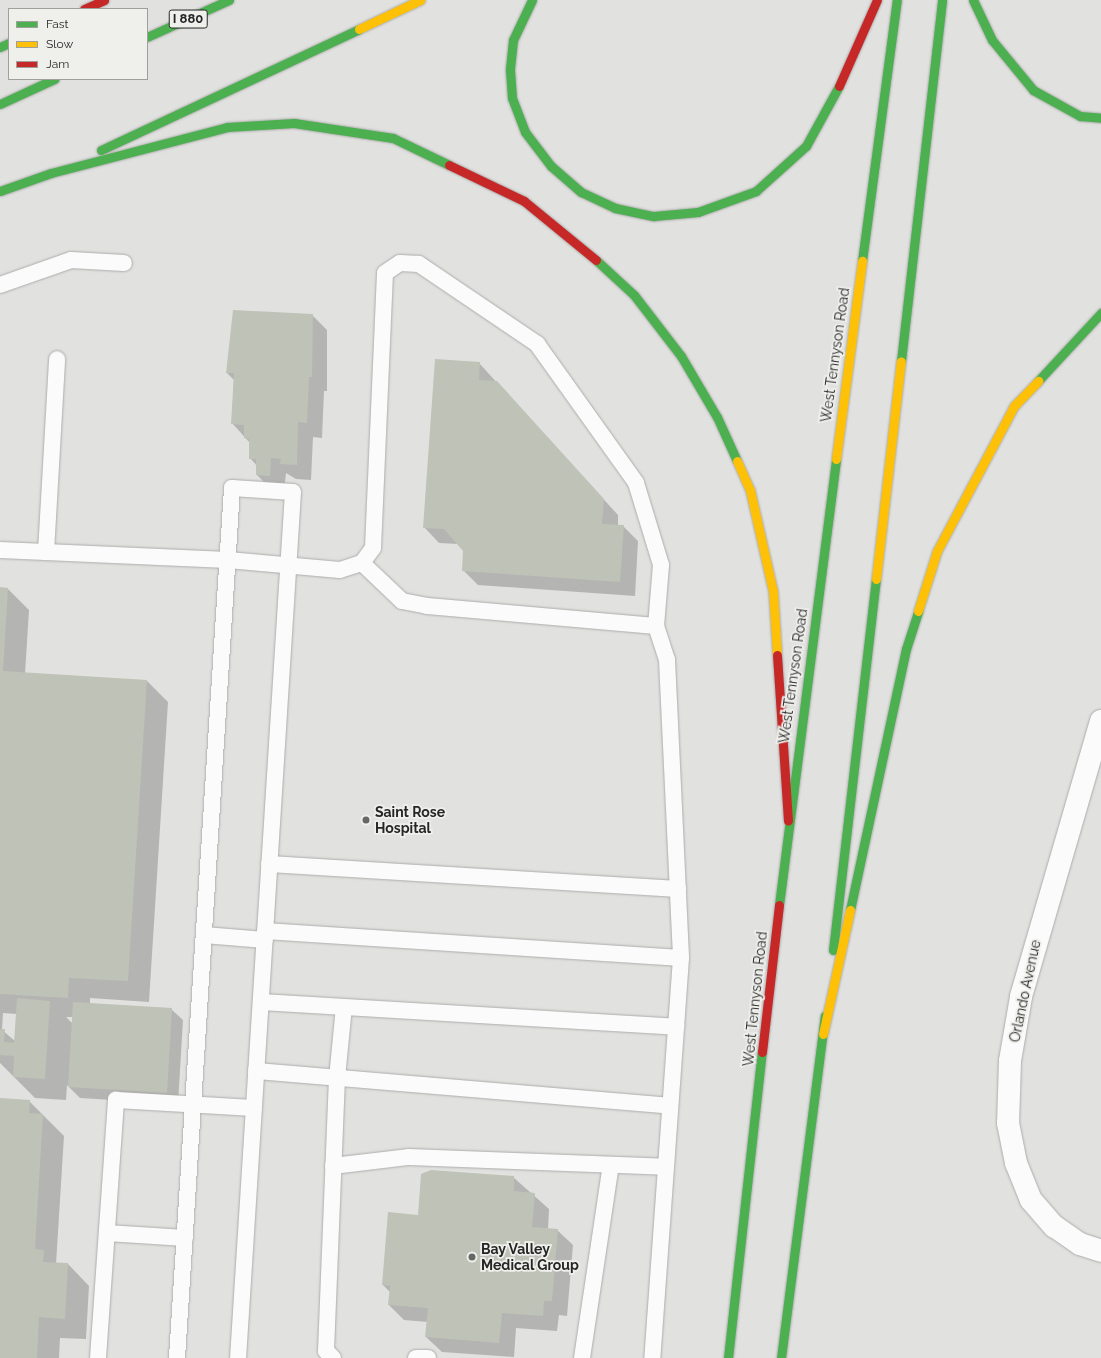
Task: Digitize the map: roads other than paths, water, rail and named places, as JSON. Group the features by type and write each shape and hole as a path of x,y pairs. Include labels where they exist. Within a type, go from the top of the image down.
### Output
{"main road":[{"path":"86,8 104,0"},
{"name":"I 880","path":"148,37 229,0"},
{"path":"51,173 420,0"},
{"path":"532,0 513,40 510,70 512,98 525,132 551,166 581,192 615,208 654,216 698,212 756,191 777,175 806,146 828,112 877,0"},
{"name":"West Tennyson Road","path":"728,1358 788,821 897,0"},
{"path":"781,1358 823,1034 942,0"},
{"path":"974,0 992,40 1033,90 1080,116 1101,118"},
{"path":"0,104 52,80"},
{"path":"0,191 51,173 227,127 294,123 342,128 393,138 451,164 524,201 578,244 634,296 682,356 717,417 750,490 773,591 788,821"},
{"path":"823,1034 906,649 937,551 1014,406 1101,313"}],"street":[{"name":"Orlando Avenue","path":"1101,721 1034,945 1010,1061 1008,1123 1016,1163 1031,1200 1054,1226 1080,1244 1101,1251"}],"lane":[{"path":"0,285 71,260 124,263"},
{"path":"0,550 228,560 340,570 362,563 373,548 385,273 400,263 419,264 537,344 636,483 661,565 656,626 667,660 681,958 652,1358"},
{"path":"46,552 57,359"},
{"path":"177,1358 232,488 293,492 238,1358"},
{"path":"362,563 402,601 427,606 656,626"},
{"path":"269,864 678,889"},
{"path":"204,935 265,935 681,958"},
{"path":"260,1002 676,1027"},
{"path":"333,1358 326,1351 337,1078 344,1007"},
{"path":"256,1071 670,1106"},
{"path":"98,1358 116,1100 254,1108"},
{"path":"333,1166 409,1157 665,1167"},
{"path":"582,1358 611,1165"},
{"path":"107,1233 185,1238"},
{"path":"416,1358 428,1358"}],"place":[{"name":"Saint Rose Hospital","path":"366,820"},
{"name":"Bay Valley Medical Group","path":"472,1257"}]}
